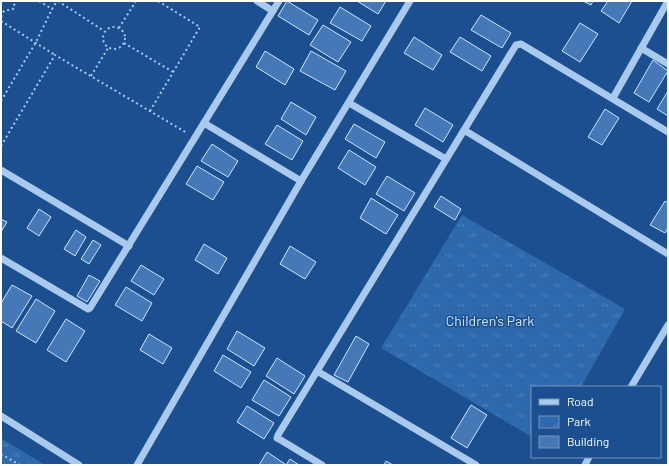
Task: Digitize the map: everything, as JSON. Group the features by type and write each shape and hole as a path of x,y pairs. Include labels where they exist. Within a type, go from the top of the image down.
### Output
{"street":[{"path":"257,1 273,11"},
{"path":"1,258 89,309 279,1"},
{"path":"136,465 302,181 410,1"},
{"path":"613,98 668,1"},
{"path":"322,465 277,438 518,43 668,132"},
{"path":"641,48 668,64"},
{"path":"349,103 446,159"},
{"path":"204,123 302,181"},
{"path":"464,130 668,254"},
{"path":"1,170 129,246"},
{"path":"632,386 668,325"},
{"path":"317,371 476,465"},
{"path":"1,416 79,465"}],"path":[{"path":"1,15 4,11 13,9 15,6 12,1"},
{"path":"39,1 52,9"},
{"path":"1,100 36,42 57,1 104,31"},
{"path":"119,28 136,1"},
{"path":"150,111 200,27 158,1"},
{"path":"1,21 55,55 195,137"},
{"path":"110,27 119,28 125,35 124,43 119,48 108,47 103,42 104,31 110,27"},
{"path":"124,43 173,72"},
{"path":"91,76 108,47"},
{"path":"1,146 55,55"},
{"path":"1,454 20,465"}],"green space":[{"name":"Children's Park","path":"462,215 625,309 582,386 531,386 531,436 381,348"},
{"path":"1,438 45,465 1,465"}],"building":[{"path":"287,1 318,20 309,35 278,16"},
{"path":"357,1 386,1 378,14"},
{"path":"583,1 593,1 591,5"},
{"path":"608,1 632,1 619,23 601,11"},
{"path":"340,7 371,26 362,41 330,23"},
{"path":"481,15 511,33 502,48 471,30"},
{"path":"580,23 598,34 580,62 562,51"},
{"path":"323,25 351,42 338,62 310,45"},
{"path":"414,37 442,55 433,70 404,53"},
{"path":"460,37 491,56 482,71 450,52"},
{"path":"265,51 294,69 285,85 256,67"},
{"path":"311,51 346,71 335,90 300,71"},
{"path":"653,60 668,71 649,102 634,93"},
{"path":"668,91 668,116 657,109"},
{"path":"291,102 316,117 306,135 281,119"},
{"path":"425,108 453,125 443,142 415,125"},
{"path":"605,109 619,118 602,145 588,137"},
{"path":"354,124 385,142 376,158 345,139"},
{"path":"277,125 303,141 292,160 265,144"},
{"path":"212,144 238,161 228,177 201,161"},
{"path":"349,150 376,167 365,185 338,168"},
{"path":"197,166 224,182 213,200 186,184"},
{"path":"387,176 415,193 404,211 376,194"},
{"path":"441,196 461,209 455,220 434,207"},
{"path":"371,198 398,215 386,234 360,218"},
{"path":"665,201 668,203 668,228 665,233 650,225"},
{"path":"39,209 51,217 39,236 27,228"},
{"path":"1,219 7,222 1,232"},
{"path":"76,230 86,237 75,256 64,249"},
{"path":"93,240 101,245 89,264 81,259"},
{"path":"204,244 227,258 218,274 195,260"},
{"path":"290,246 316,262 305,279 280,264"},
{"path":"141,265 164,279 154,295 131,281"},
{"path":"89,275 100,281 87,302 77,296"},
{"path":"12,285 32,296 12,328 1,321 1,303"},
{"path":"126,287 152,303 142,321 115,305"},
{"path":"36,299 55,311 36,343 16,331"},
{"path":"66,319 85,331 66,362 47,350"},
{"path":"237,331 265,348 254,366 227,349"},
{"path":"149,334 172,348 163,364 140,350"},
{"path":"356,336 369,344 348,382 334,375"},
{"path":"223,355 251,372 241,388 214,371"},
{"path":"277,358 305,376 294,394 266,376"},
{"path":"264,380 291,397 279,416 252,400"},
{"path":"471,405 487,415 467,448 451,438"},
{"path":"247,406 274,423 264,439 237,422"},
{"path":"267,452 285,464 285,465 259,465"},
{"path":"290,459 299,465 286,465"},
{"path":"386,461 393,465 384,465"}]}
